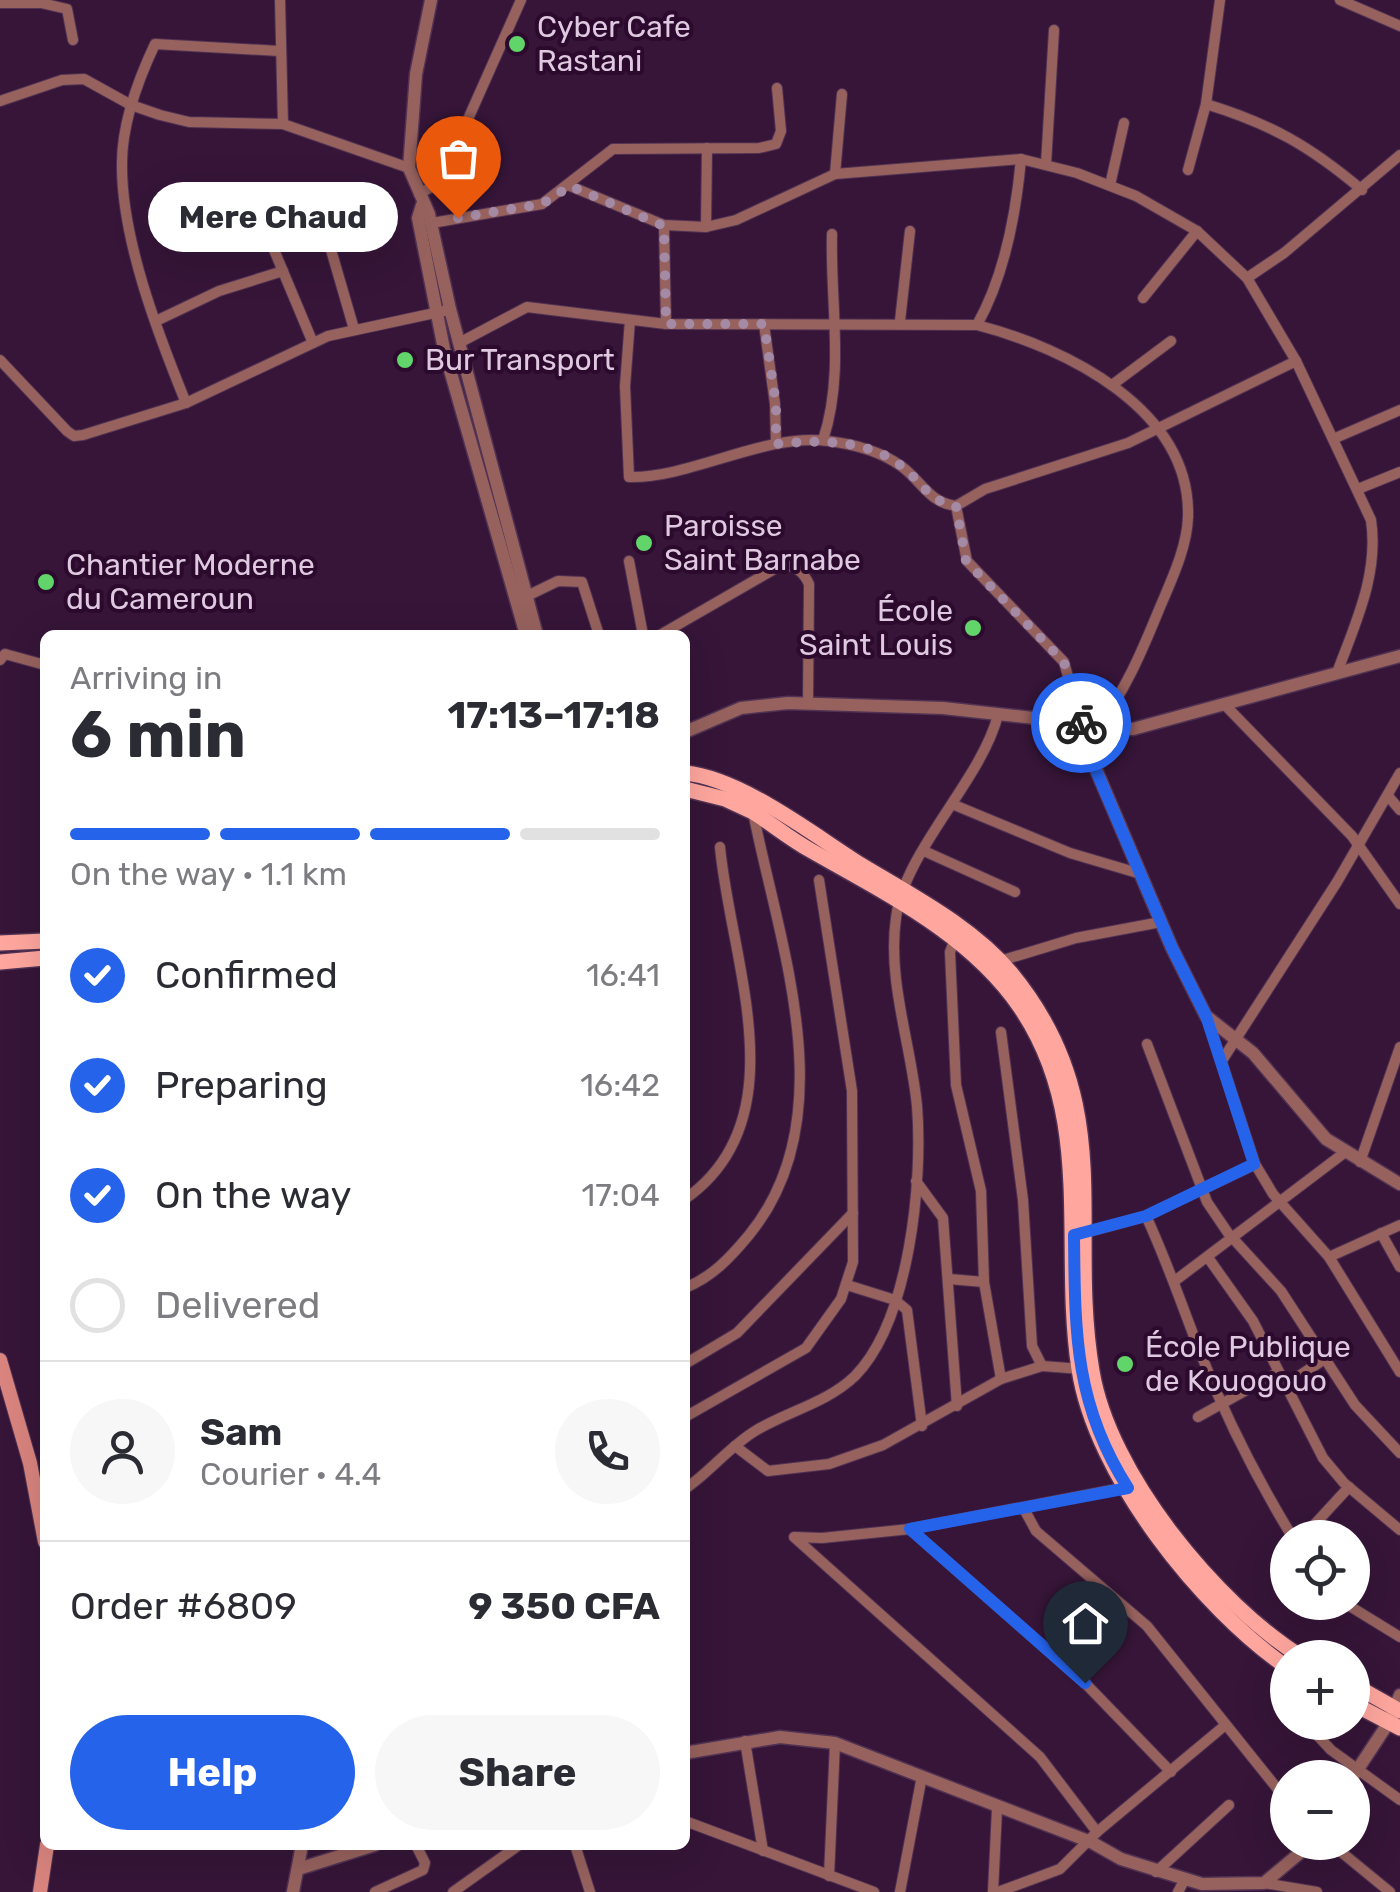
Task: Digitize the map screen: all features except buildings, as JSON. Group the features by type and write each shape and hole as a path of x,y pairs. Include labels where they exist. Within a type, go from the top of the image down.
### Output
{"main road":[{"path":"690,775 746,793 1000,962 1039,1014 1062,1058 1079,1107 1086,1166 1080,1234"},
{"path":"690,790 725,799 753,812 902,897 987,964 1006,987 1036,1033 1051,1066 1067,1122 1080,1234 1088,1410 1211,1600 1270,1652"},
{"path":"0,943 40,941"},
{"path":"0,962 40,958"},
{"path":"0,1360 30,1464 40,1516"},
{"path":"1133,1485 1218,1586 1276,1640"},
{"path":"1370,1696 1397,1713"},
{"path":"1370,1707 1397,1713"},
{"path":"40,1892 46,1850"}],"street":[{"path":"280,0 283,124"},
{"path":"431,0 416,74 408,168 432,223 444,311 458,342 536,630"},
{"path":"521,0 440,182 420,200 418,218 525,630"},
{"path":"1188,170 1206,104 1220,0"},
{"path":"1340,0 1400,26"},
{"path":"0,3 41,2 67,9 73,40"},
{"path":"1046,164 1054,30"},
{"path":"186,403 156,322 122,186 122,160 132,106 155,44 279,51"},
{"path":"0,100 74,77 102,86 132,106 189,122 283,124 408,168"},
{"path":"432,223 542,204 613,149 776,144 781,132 777,88"},
{"path":"835,174 842,94"},
{"path":"1206,104 1260,120 1298,140 1362,190"},
{"path":"1110,185 1124,123"},
{"path":"706,227 707,148"},
{"path":"1248,278 1362,190 1400,155"},
{"path":"977,324 1018,202 1021,159"},
{"path":"570,186 664,226 706,227 736,220 835,174 1021,159 1110,185 1196,231 1248,278 1296,361 1371,520 1372,562 1338,670"},
{"path":"318,205 354,329"},
{"path":"264,226 312,342"},
{"path":"664,226 666,324"},
{"path":"900,321 910,231"},
{"path":"1142,298 1196,231"},
{"path":"823,440 833,394 832,234"},
{"path":"156,322 235,284 283,271"},
{"path":"458,342 527,307 666,324 834,321 977,324 1018,335 1112,385 1159,428 1182,482 1188,513 1186,536 1142,650 1098,727"},
{"path":"0,360 74,436 186,403 312,342 354,329 444,311"},
{"path":"630,320 625,386 626,476 726,459 776,444 823,440 859,447 896,462 932,498 956,506"},
{"path":"764,324 776,404 776,444"},
{"path":"1112,385 1172,342"},
{"path":"956,506 985,488 1117,447 1296,361"},
{"path":"1333,439 1400,410"},
{"path":"1358,489 1400,472"},
{"path":"956,506 966,561 1064,662 1081,724 1140,874 1206,1016 1254,1164 1281,1203 1328,1256 1400,1372"},
{"path":"629,560 642,630"},
{"path":"669,630 783,564 793,566 809,584 808,703"},
{"path":"527,596 558,582 582,582 597,630"},
{"path":"0,660 5,654 40,663"},
{"path":"690,730 742,708 808,703 998,715 1098,727 1146,726 1400,656"},
{"path":"1224,704 1359,845 1400,904"},
{"path":"690,1485 756,1430 832,1394 857,1374 895,1300 914,1211 917,1108 896,973 894,934 902,897 924,851 990,740 998,715"},
{"path":"1222,1059 1400,774"},
{"path":"1388,796 1400,810"},
{"path":"952,804 1070,852 1140,874"},
{"path":"690,1285 721,1267 758,1225 781,1180 797,1122 800,1062 784,959 753,812"},
{"path":"690,1195 706,1183 730,1152 744,1118 752,1068 720,847"},
{"path":"924,851 1015,892"},
{"path":"690,1414 806,1348 829,1321 853,1262 852,1091 819,880"},
{"path":"1000,962 1076,938 1161,922"},
{"path":"955,938 950,952 956,1086 980,1192 984,1282 1001,1379"},
{"path":"1206,1016 1236,1036 1344,1153 1400,1184"},
{"path":"1001,1032 1023,1200 1032,1346 1042,1366"},
{"path":"1148,1044 1200,1188 1233,1239 1281,1291 1355,1406 1400,1453"},
{"path":"1360,1162 1400,1047"},
{"path":"1176,1280 1209,1259 1344,1153"},
{"path":"1080,1234 1146,1216 1254,1164"},
{"path":"916,1181 942,1210 957,1406"},
{"path":"690,1361 736,1332 853,1213"},
{"path":"1146,1216 1176,1280 1200,1354 1258,1478 1282,1520"},
{"path":"1328,1256 1400,1225"},
{"path":"1382,1233 1400,1268"},
{"path":"1209,1259 1253,1322 1323,1458 1349,1487 1400,1530"},
{"path":"949,1279 984,1282"},
{"path":"847,1284 895,1300 906,1310 922,1426"},
{"path":"1284,1386 1323,1360"},
{"path":"735,1446 760,1467 784,1472 846,1460 922,1426 1001,1379 1042,1366 1085,1370"},
{"path":"1198,1417 1277,1373"},
{"path":"1094,1837 1040,1756 794,1537 910,1529 1133,1485"},
{"path":"1319,1520 1349,1487"},
{"path":"1024,1509 1036,1532 1147,1626 1223,1727 1270,1781"},
{"path":"910,1529 1085,1683 1171,1772"},
{"path":"1370,1619 1400,1637"},
{"path":"1363,1760 1397,1713"},
{"path":"997,1809 996,1892 1049,1875 1223,1727"},
{"path":"690,1753 780,1736 835,1744 997,1809 1094,1837 1181,1887 1264,1883 1317,1892"},
{"path":"1322,1740 1342,1760"},
{"path":"746,1741 763,1851"},
{"path":"830,1876 835,1744"},
{"path":"900,1892 922,1776"},
{"path":"1370,1782 1400,1800"},
{"path":"1156,1872 1229,1805"},
{"path":"690,1822 874,1892"},
{"path":"293,1892 301,1850"},
{"path":"298,1869 359,1850"},
{"path":"375,1892 423,1870 425,1863 418,1850"},
{"path":"453,1892 512,1850"},
{"path":"577,1850 590,1892"},
{"path":"1264,1883 1292,1860"},
{"path":"1351,1860 1390,1892"}],"way so far":[{"path":"458,218 542,204 570,186 664,226 666,324 764,324 776,404 776,444 823,440 859,447 896,462 932,498 956,506 966,561 1064,662 1081,723"}],"place":[{"name":"Cyber Cafe Rastani","path":"517,44"},
{"name":"Mere Chaud","path":"458,218"},
{"name":"Bur Transport","path":"405,360"},
{"name":"Paroisse Saint Barnabe","path":"644,543"},
{"name":"Chantier Moderne du Cameroun","path":"46,582"},
{"name":"École Saint Louis","path":"973,628"},
{"name":"École Publique de Kouogouo","path":"1125,1364"}],"route":[{"path":"1081,723 1089,754 1172,948 1206,1016 1254,1164 1146,1216 1074,1235 1079,1369 1088,1410 1128,1488 910,1529 1085,1683"}]}
